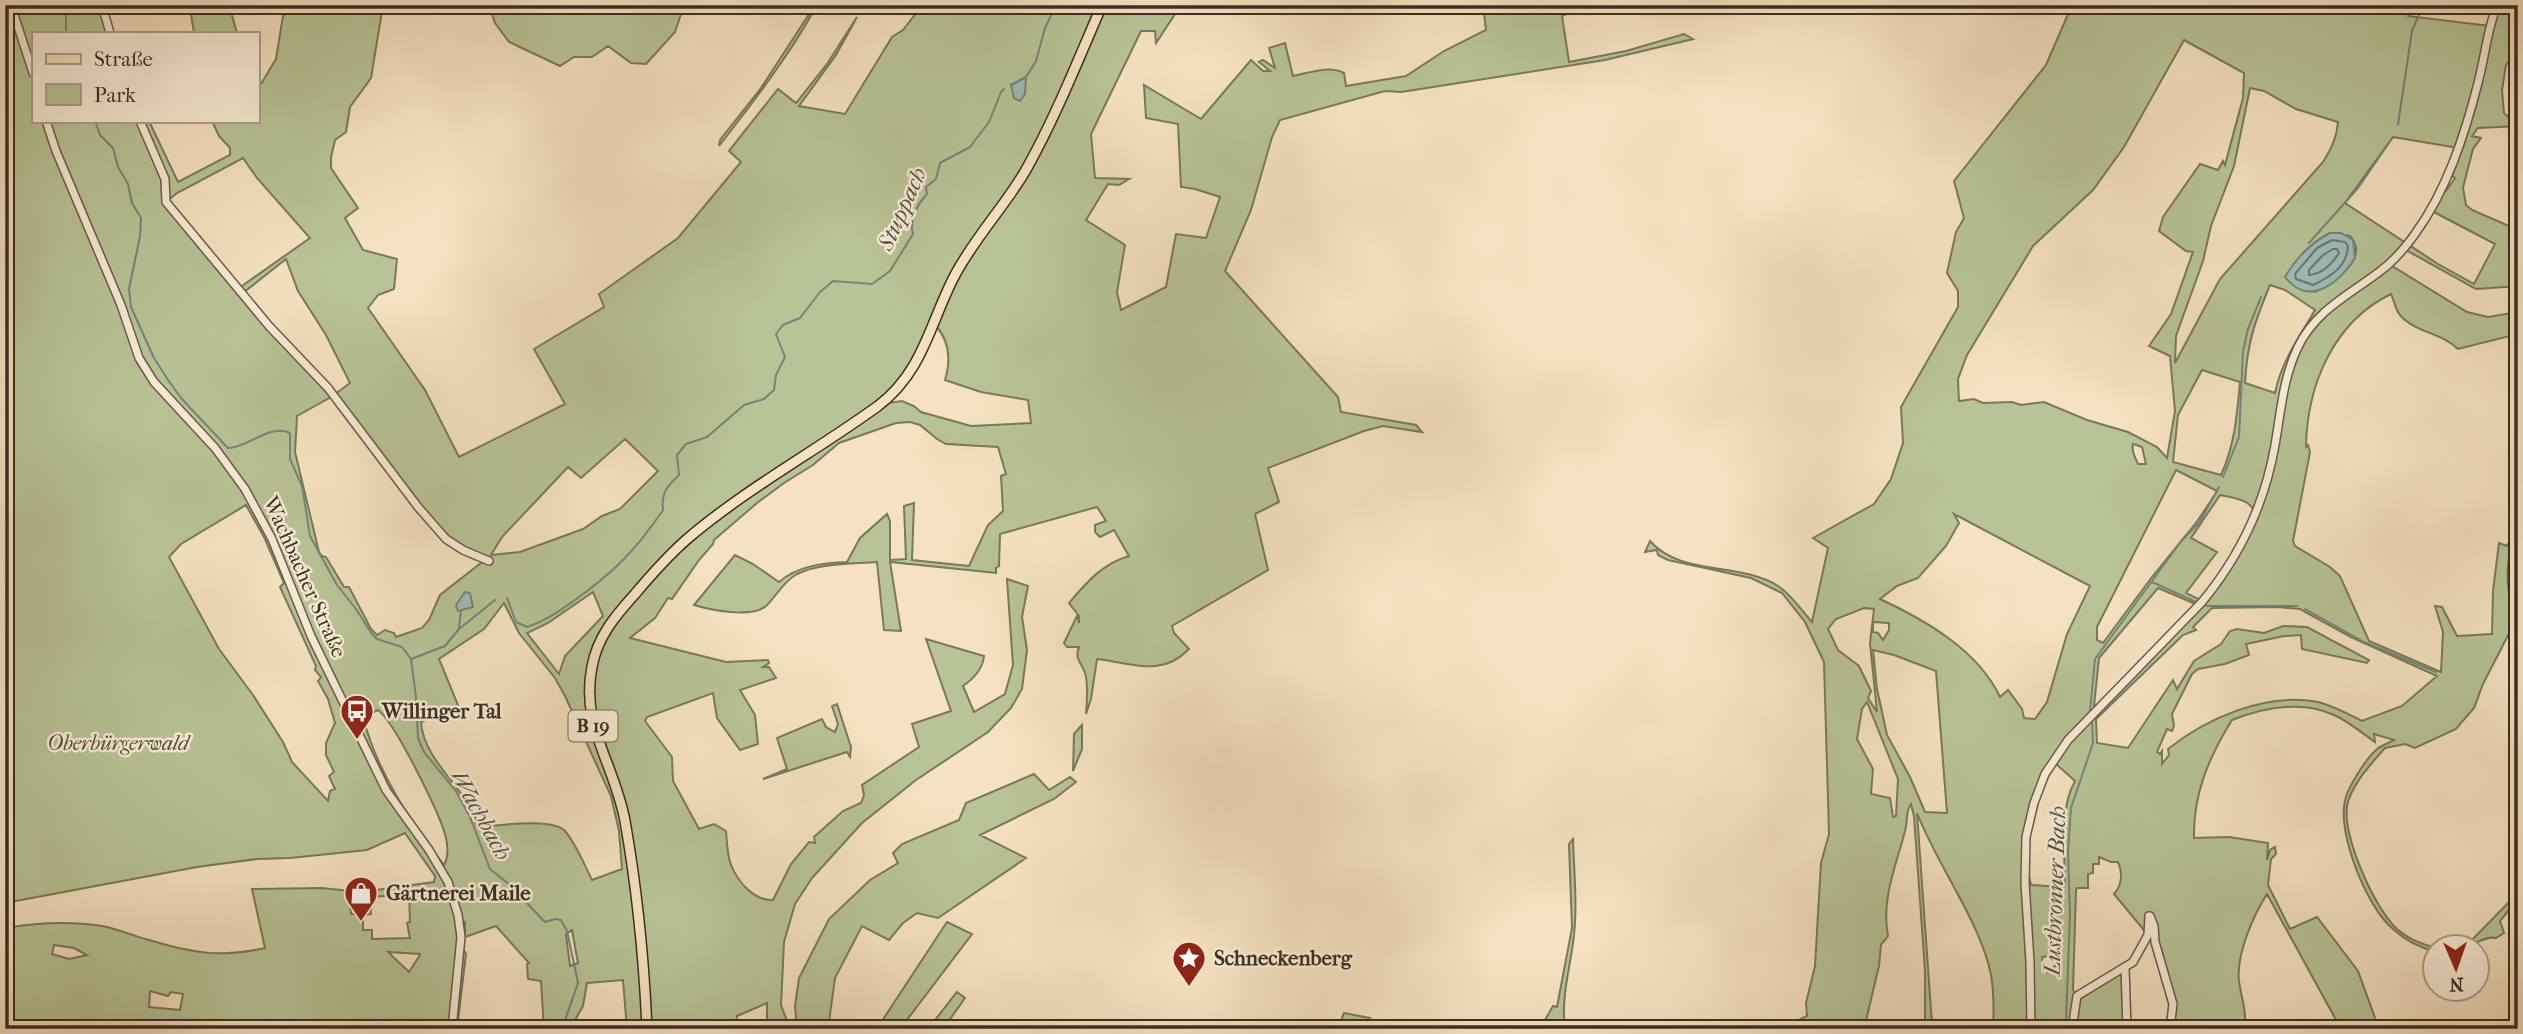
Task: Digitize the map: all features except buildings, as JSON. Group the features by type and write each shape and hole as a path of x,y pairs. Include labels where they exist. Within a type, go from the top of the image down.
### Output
{"main road":[{"name":"B 19","path":"647,1029 646,986 625,822 619,794 593,728 588,702 591,669 598,645 617,614 684,542 880,404 910,373 933,331 955,275 1016,187 1035,153 1102,5"}],"street":[{"path":"11,5 32,70"},
{"path":"102,5 110,32"},
{"path":"2031,1028 2025,883 2026,837 2034,803 2045,774 2068,740 2202,601 2220,580 2236,553 2252,524 2265,487 2275,446 2282,392 2287,372 2300,344 2329,307 2400,254 2434,204 2466,126 2497,5"},
{"name":"Wachbacher Straße","path":"46,122 121,305 139,358 154,382 215,448 245,489 272,539 312,636 386,789 448,882 458,915 461,937 452,1029"},
{"path":"141,122 165,179 166,202 269,326 327,388 418,507 446,539 489,561"},
{"path":"2072,1029 2077,996 2133,962 2148,935 2149,916 2154,926 2155,942 2173,1004 2170,1029"},
{"path":"2125,967 2127,1029"}],"green space":[{"name":"Oberbürgerwald","path":"5,5 102,5 110,32 32,32 32,122 149,122 178,182 230,155 230,148 219,136 212,122 259,122 259,84 276,59 283,16 290,11 307,12 322,5 383,5 371,78 350,107 346,132 335,140 331,168 358,208 345,218 363,250 397,259 394,289 378,295 368,308 425,390 459,457 565,404 534,349 604,307 599,294 678,238 741,162 729,151 778,89 796,103 827,64 857,17 836,55 799,106 845,114 892,37 903,30 920,5 1181,5 1156,43 1155,31 1141,31 1091,134 1095,178 1129,179 1119,185 1108,184 1086,220 1125,245 1117,292 1121,310 1166,287 1176,234 1206,238 1220,197 1181,187 1178,124 1146,118 1144,85 1201,119 1251,60 1263,71 1270,71 1259,62 1263,60 1275,68 1269,48 1285,43 1293,76 1319,70 1338,71 1344,73 1346,86 1406,76 1444,51 1486,30 1483,5 1511,5 1514,14 1549,5 1587,5 1562,16 1569,62 1626,51 1684,34 1693,39 1605,60 1401,92 1385,91 1280,120 1272,137 1251,210 1225,271 1338,397 1341,412 1416,425 1422,432 1383,426 1268,468 1279,502 1255,514 1268,570 1172,626 1174,633 1189,649 1178,658 1157,666 1097,659 1086,714 1087,682 1078,658 1079,647 1067,647 1064,643 1077,616 1079,623 1079,616 1069,603 1103,569 1129,556 1114,530 1100,537 1095,532 1095,525 1106,521 1097,507 1000,534 999,566 996,573 890,562 901,631 884,630 877,562 806,570 788,581 767,605 752,612 732,612 694,605 735,555 779,582 802,569 847,562 860,538 887,514 890,521 890,560 906,559 904,506 914,503 912,560 969,566 988,525 1003,511 1001,476 1006,474 998,447 946,444 920,425 910,422 896,423 839,443 813,465 757,503 714,540 672,599 668,598 655,618 630,638 726,662 768,660 769,663 763,667 769,667 776,678 740,690 755,715 758,744 740,750 717,718 713,693 647,717 645,721 672,757 673,781 699,829 714,824 726,831 729,857 734,871 742,884 753,894 766,899 773,900 791,864 809,842 815,843 814,837 843,811 861,803 864,795 862,785 919,747 912,724 951,711 926,639 984,656 977,673 963,686 974,712 1005,694 1013,665 1007,579 1028,586 1022,617 1027,650 1022,689 1011,708 988,732 916,780 862,823 812,878 795,904 784,942 781,1005 789,1026 797,1027 795,1006 799,978 829,919 870,880 898,863 893,853 902,844 959,820 966,803 1034,774 1049,790 1070,777 1076,782 1054,799 980,835 1026,858 938,918 917,913 903,923 889,940 862,926 835,978 828,1029 767,1029 767,1003 737,1016 736,1029 627,1029 623,980 587,983 583,1006 570,1029 544,1029 541,981 528,979 529,963 496,926 465,937 465,922 460,926 461,955 465,952 466,954 457,1029 5,1029 5,928 41,924 90,924 193,951 234,953 265,948 252,889 321,888 362,892 434,882 435,876 405,833 367,850 197,867 5,903","holes":["243,158 257,178 310,238 239,288 166,202 177,193","286,259 298,291 326,335 350,383 334,395 243,293","935,325 944,338 948,351 945,380 981,392 1028,400 1031,423 971,426 921,412 902,401 882,404 926,344","333,396 446,539 486,559 440,595 429,620 422,628 396,637 394,633 385,630 377,635 371,629 349,587 344,587 326,557 319,552 295,452 297,416","625,439 658,471 620,509 602,516 583,529 520,552 491,555 502,537 568,467 581,478","246,505 265,539 284,583 280,587 316,666 315,670 321,677 318,681 328,699 335,723 326,743 326,755 334,772 329,776 335,789 330,791 328,801 292,762 283,742 253,695 219,649 169,557 181,544","593,592 603,616 565,656 559,674 527,633 548,623","504,603 519,633 555,678 565,696 611,796 619,831 622,869 592,880 565,831 548,824 477,827 467,802 438,764 423,733 421,722 458,705 439,659 484,629","378,710 406,750 436,810 446,838 447,855 444,865 396,795 369,737 363,717","409,893 410,922 407,923 410,938 372,939 372,930 363,930 363,915 371,914 370,897","350,900 367,900 367,913 351,914","572,930 578,963 570,966 566,934","54,945 74,948 87,955 69,959 52,954","388,952 420,954 409,972","150,991 168,996 171,992 183,994 180,1010 149,1007"]},
{"path":"185,5 229,5 237,32 194,32 191,14"},
{"path":"489,5 684,5 675,32 646,64 631,63 608,46 592,57 574,57 560,66 509,42 495,23"},
{"path":"815,5 783,60 719,146 720,140 761,88"},
{"path":"2072,5 2412,5 2408,16 2490,26 2497,5 2518,5 2518,42 2513,57 2506,65 2502,90 2504,113 2518,126 2478,128 2472,136 2481,138 2473,149 2463,188 2466,205 2472,210 2518,230 2518,286 2476,289 2404,249 2389,264 2467,312 2488,317 2518,312 2518,334 2458,349 2444,339 2406,321 2398,313 2391,294 2353,321 2327,358 2312,401 2306,447 2308,445 2310,452 2293,541 2295,546 2340,576 2369,641 2441,672 2443,632 2435,606 2442,607 2457,636 2492,634 2493,591 2499,543 2507,546 2518,525 2510,552 2508,589 2511,602 2518,594 2518,616 2483,684 2474,708 2456,729 2415,748 2405,744 2385,748 2357,783 2347,806 2350,835 2370,889 2388,919 2401,932 2422,944 2422,947 2393,929 2373,905 2356,869 2345,832 2346,795 2367,760 2376,750 2394,740 2374,734 2375,742 2339,718 2322,710 2309,708 2269,709 2232,720 2204,776 2196,806 2194,838 2229,837 2268,843 2267,860 2270,850 2275,847 2276,854 2271,859 2268,885 2290,929 2317,917 2358,971 2379,1029 2341,1029 2267,894 2251,924 2240,960 2239,981 2245,1010 2245,1029 2170,1029 2173,1004 2154,926 2148,935 2114,894 2121,879 2118,862 2099,857 2099,864 2093,864 2093,873 2088,874 2088,888 2076,890 2073,989 2076,997 2125,967 2127,1029 1993,1029 1993,988 1986,955 1917,813 1932,1024 1932,1029 1925,1029 1925,971 1911,804 1888,896 1888,936 1881,945 1879,966 1864,1029 1780,1029 1807,1016 1806,1003 1815,966 1821,863 1829,834 1824,662 1805,622 1782,593 1751,578 1668,560 1658,555 1657,550 1645,552 1650,541 1677,559 1763,579 1787,593 1812,622 1828,548 1813,538 1874,504 1891,479 1903,443 1901,407 1958,307 1958,291 1947,273 1956,232 1964,218 1954,181 2046,65","holes":["2184,40 2244,73 2243,98 2225,165 2223,161 2218,170 2200,164 2163,217 2159,231 2186,251 2193,252 2171,314 2149,346 2170,356 2175,411 2167,458 2157,447 2128,432 2087,420 2044,402 2021,405 2012,402 1983,403 1974,399 1959,401 1958,379 1967,355 2033,246 2093,190 2124,147","2250,88 2264,91 2296,109 2338,122 2333,143 2323,162 2220,279 2175,363 2176,336 2203,261 2211,226 2234,166","2393,137 2458,148 2460,143 2465,141 2452,176 2455,178 2446,191 2441,188 2430,210 2495,244 2474,284 2438,264 2345,203","2330,233 2350,236 2356,253 2347,269 2315,292 2286,277 2299,257","2270,285 2285,290 2315,310 2286,360 2275,393 2245,383 2250,344","2202,370 2240,382 2232,441 2221,475 2173,462 2178,415","2133,444 2142,447 2146,464 2138,464 2133,453","2176,470 2217,491 2196,523 2103,643 2097,640 2097,627","2220,495 2246,502 2256,514 2220,580 2202,601 2186,593 2217,552 2191,538","1954,514 2090,586 2067,634 2047,702 2035,719 2024,718 2022,709 2008,690 2000,697 1978,665 1949,638 1880,599 1897,586 1918,578 1946,546 1959,523","2158,588 2198,605 2103,704 2094,706 2099,658","1864,608 1874,609 1870,643 1877,712 1868,698 1871,691 1859,666 1838,650 1828,629 1836,619","2212,608 2300,609 2351,637 2437,676 2402,706 2362,721 2318,702 2298,700 2258,704 2238,710 2201,727 2168,749 2169,755 2162,764 2162,751 2160,754 2157,752 2167,729 2172,731 2172,714 2192,674 2198,669 2225,664 2249,655 2246,644 2301,635 2302,649 2367,663 2369,660 2307,627 2283,626 2264,633 2237,629 2230,631 2221,644 2194,661 2177,689 2173,680 2128,748 2097,743 2096,719 2183,635 2196,630 2193,627","1873,622 1889,623 1889,630 1883,640 1878,633 1873,632","1873,650 1936,671 1947,813 1925,812 1887,735 1877,689","1867,702 1898,779 1896,816 1893,817 1890,798 1871,794 1873,769 1857,739 1862,709","2056,764 2075,781 2065,818 2065,885 2062,887 2031,885 2028,870 2029,838 2036,806","2060,954 2061,964 2054,966 2054,971 2047,972 2047,966 2043,966 2042,957"]},
{"path":"837,704 851,747 850,757 847,752 763,779 787,769 777,738 822,719 826,727 835,732 838,724 832,706"},
{"path":"1082,725 1082,749 1073,771 1074,734"},
{"path":"1573,839 1575,917 1565,996 1565,1029 1562,1029 1560,1022 1556,1029 1540,1029 1553,1006 1557,1007 1572,928 1569,844"},
{"path":"2518,893 2518,899 2500,921 2504,933 2492,938 2492,932 2480,932"},
{"path":"947,922 972,934 900,1029 849,1029 853,1024 878,1027"},
{"path":"957,992 965,998 948,1022 954,1029 928,1029"},
{"path":"1344,1013 1370,1018 1364,1029 1338,1029"}],"water":[{"path":"1026,77 1025,94 1020,101 1014,98 1011,85"},
{"path":"2330,233 2341,233 2353,240 2355,258 2341,276 2323,288 2304,291 2294,286 2285,277 2289,270 2310,246"},
{"path":"465,592 470,593 473,607 458,611 456,605"}],"waterway":[{"name":"Wachbach","path":"66,5 66,32"},
{"path":"1011,85 1026,77 1036,61 1045,28 1056,5"},
{"name":"Lustbronner Bach","path":"2398,124 2412,31 2423,5"},
{"name":"Stuppach","path":"507,598 516,622 527,627 546,619 575,600 623,560 663,510 666,490 679,475 677,455 686,444 707,437 744,405 764,399 774,390 776,375 785,357 776,334 783,325 800,318 820,292 833,281 872,284 890,271 913,234 915,213 927,194 926,187 936,179 940,163 970,147 989,122 1004,89"},
{"name":"Wachbach","path":"95,122 100,135 113,148 118,167 128,184 132,203 141,218 129,289 131,307 154,358 181,398 228,448 275,431 290,433 290,459 302,486 310,536 337,585 372,634 377,639 402,647 411,659 418,738 424,752 456,791 470,817 490,869 510,885 545,922 561,920 567,931 578,983 562,1029"},
{"name":"Lustbronner Bach","path":"2309,243 2358,188 2393,137"},
{"name":"Lustbronner Bach","path":"2223,477 2239,437 2243,351 2248,329 2261,297"},
{"name":"Lustbronner Bach","path":"2090,711 2095,659 2182,540 2199,523 2219,487"},
{"path":"2152,582 2196,602"},
{"name":"Stuppach","path":"411,659 445,646 459,629 495,600"},
{"path":"2206,606 2297,606"},
{"path":"2305,609 2364,642 2436,672"},
{"path":"459,627 461,611"},
{"name":"Lustbronner Bach","path":"2066,1022 2071,808 2093,743 2092,723"}],"place":[{"name":"Willinger Tal","path":"357,741"},
{"name":"Gärtnerei Maile","path":"361,923"},
{"name":"Schneckenberg","path":"1189,988"}]}
